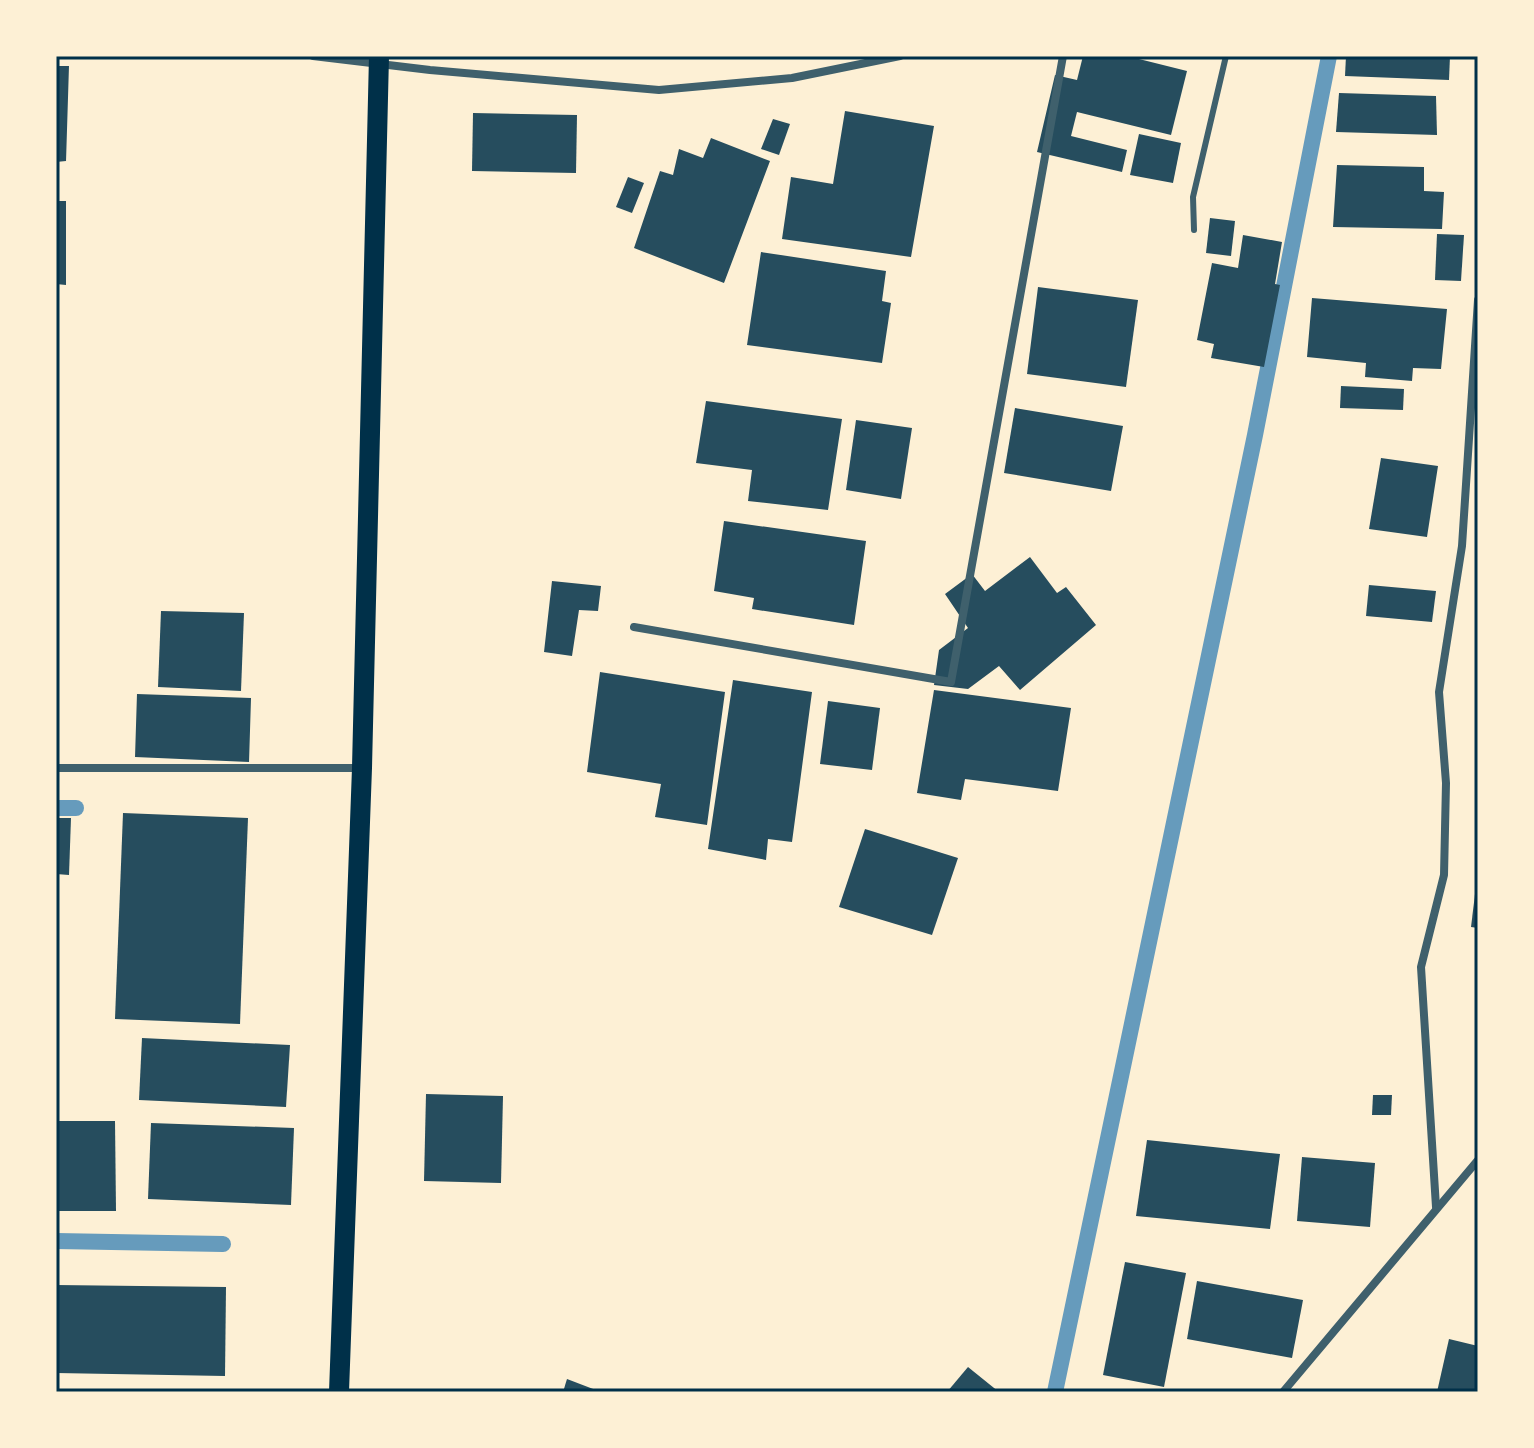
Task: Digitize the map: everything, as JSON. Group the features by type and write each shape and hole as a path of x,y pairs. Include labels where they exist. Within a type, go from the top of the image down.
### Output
{"main road":[{"path":"339,1392 362,768 379,60"}],"street":[{"path":"313,56 379,60 659,90 792,78 900,56"},
{"path":"634,627 951,682 1063,56"},
{"path":"1436,1207 1421,967 1444,875 1446,783 1439,692 1462,546 1478,300"},
{"path":"56,768 362,768"},
{"path":"1283,1392 1478,1160"}],"lane":[{"path":"1194,230 1193,197 1226,56"}],"building":[{"path":"1083,56 1127,56 1187,71 1171,135 1077,112 1071,136 1127,150 1122,172 1037,152 1055,75 1077,80"},
{"path":"1346,56 1450,56 1449,80 1345,76"},
{"path":"56,66 69,66 66,161 56,162"},
{"path":"1339,93 1436,96 1437,135 1336,132"},
{"path":"845,111 934,126 911,257 782,239 791,177 833,184"},
{"path":"473,113 577,115 576,173 472,171"},
{"path":"773,119 790,124 779,155 761,149"},
{"path":"1139,134 1181,143 1173,183 1130,175"},
{"path":"711,138 770,161 724,283 634,248 660,171 673,175 679,149 703,158"},
{"path":"1337,165 1424,167 1424,191 1444,192 1442,229 1333,227"},
{"path":"628,177 644,183 632,213 616,207"},
{"path":"56,201 66,201 66,285 56,284"},
{"path":"1210,218 1235,221 1231,256 1206,253"},
{"path":"1437,234 1464,235 1461,281 1435,280"},
{"path":"1243,235 1282,242 1275,284 1280,285 1264,367 1211,358 1214,344 1197,340 1212,263 1238,268"},
{"path":"761,252 886,271 882,301 891,303 882,363 747,345"},
{"path":"1038,287 1138,300 1126,387 1027,374"},
{"path":"1312,298 1447,309 1441,369 1413,368 1412,381 1365,377 1366,363 1307,357"},
{"path":"1341,386 1404,389 1403,410 1340,408"},
{"path":"706,401 842,419 828,510 748,501 752,470 696,463"},
{"path":"1015,408 1123,426 1111,491 1004,473"},
{"path":"856,420 912,428 901,499 846,490"},
{"path":"1381,458 1438,466 1427,537 1369,529"},
{"path":"724,521 866,541 854,625 752,609 754,598 714,591"},
{"path":"1030,557 1057,593 1066,587 1096,625 1020,690 999,666 968,689 934,685 939,650 968,628 945,594 972,574 985,591"},
{"path":"552,581 601,586 598,611 579,610 572,656 544,652"},
{"path":"1369,585 1436,591 1432,622 1366,616"},
{"path":"161,611 244,613 241,691 158,687"},
{"path":"600,672 725,692 707,825 655,817 661,784 587,772"},
{"path":"733,680 812,692 792,842 768,839 766,860 708,849"},
{"path":"934,690 1071,708 1058,791 965,779 961,800 917,793"},
{"path":"137,694 251,698 249,762 135,757"},
{"path":"828,701 880,708 872,770 820,764"},
{"path":"123,813 248,818 240,1024 115,1019"},
{"path":"56,818 71,818 69,875 56,874"},
{"path":"865,829 958,858 932,935 839,907"},
{"path":"1478,887 1478,928 1471,927"},
{"path":"142,1038 290,1045 286,1107 139,1100"},
{"path":"426,1094 503,1096 501,1183 424,1181"},
{"path":"1373,1095 1392,1095 1391,1115 1372,1115"},
{"path":"56,1121 115,1121 116,1211 56,1211"},
{"path":"151,1123 294,1128 291,1205 148,1199"},
{"path":"1147,1140 1280,1154 1270,1229 1136,1216"},
{"path":"1302,1157 1375,1163 1370,1227 1297,1221"},
{"path":"1125,1262 1186,1273 1164,1387 1103,1375"},
{"path":"1197,1281 1303,1300 1292,1358 1187,1339"},
{"path":"56,1285 226,1287 225,1376 56,1373"},
{"path":"1449,1339 1478,1346 1478,1392 1437,1392"},
{"path":"968,1367 999,1392 947,1392"},
{"path":"567,1379 601,1392 563,1392"}],"waterway":[{"path":"1055,1392 1255,435 1329,56"},
{"path":"56,808 76,808"},
{"path":"56,1241 223,1244"}]}
